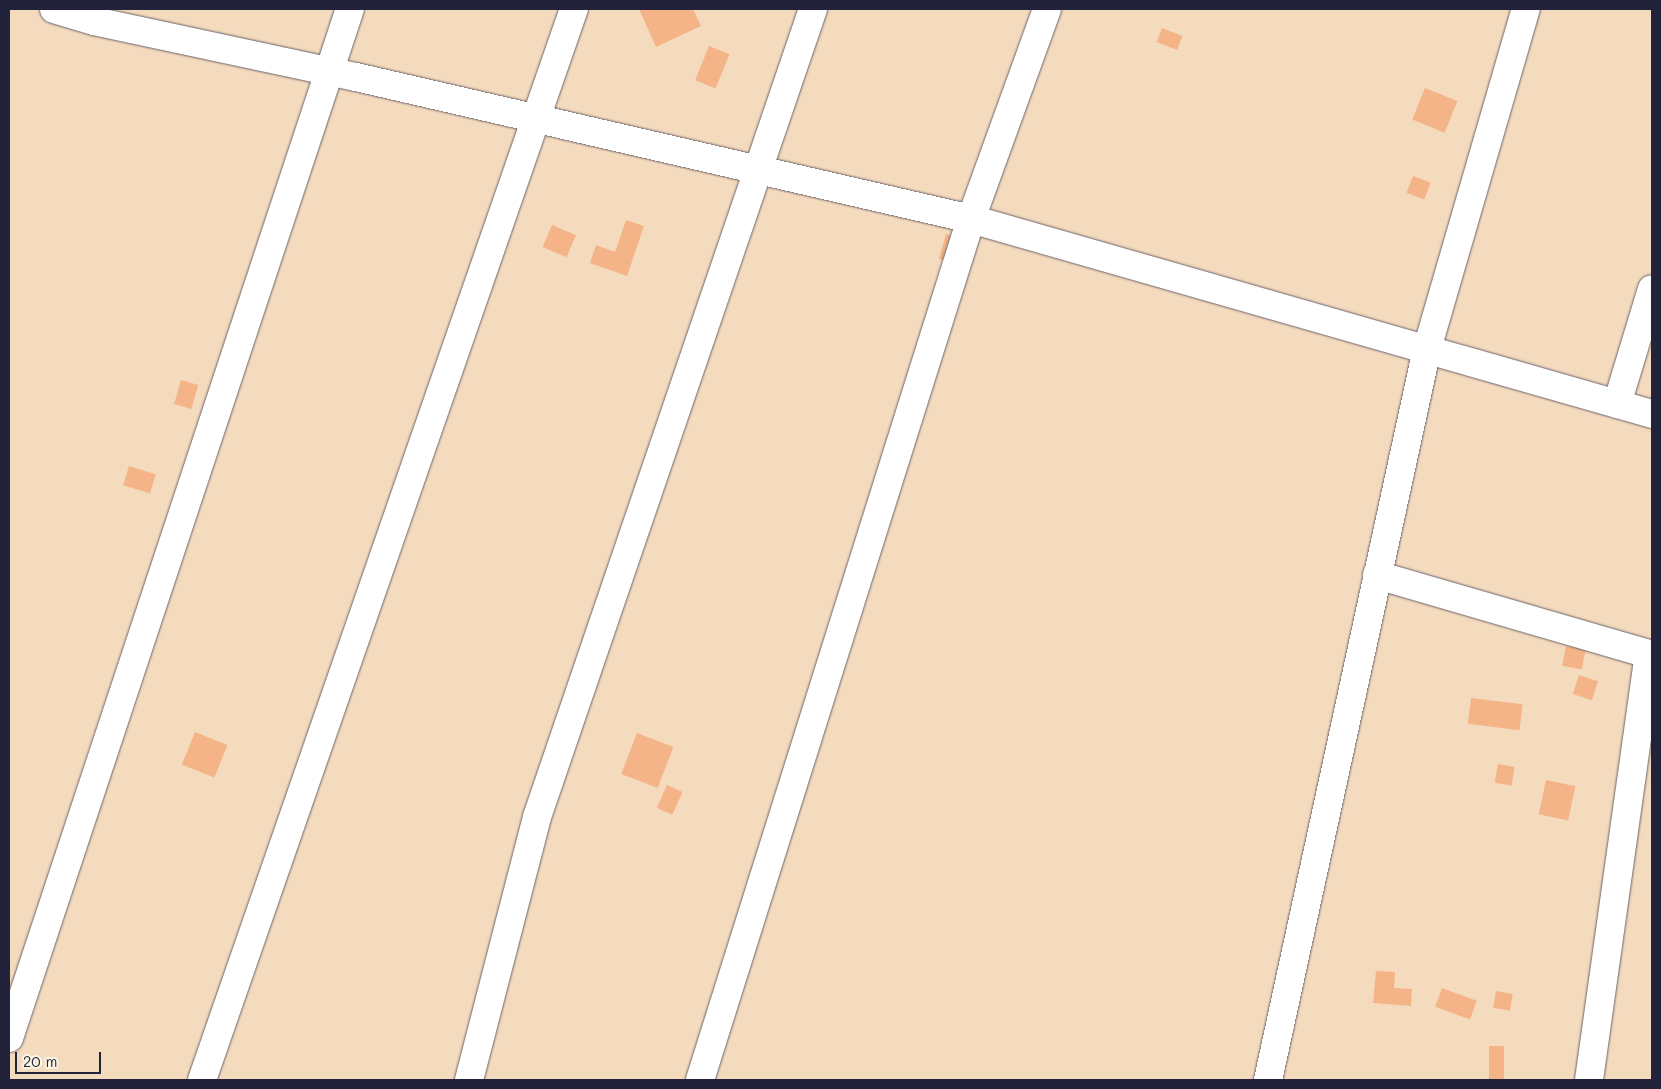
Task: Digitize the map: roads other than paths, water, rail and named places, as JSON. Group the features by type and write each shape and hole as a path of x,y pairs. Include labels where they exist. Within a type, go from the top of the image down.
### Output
{"street":[{"path":"54,9 95,15 328,71 971,219 1652,414"},
{"path":"9,1038 350,9"},
{"path":"202,1080 574,9"},
{"path":"469,1080 537,817 813,9"},
{"path":"700,1080 971,219 1047,9"},
{"path":"1268,1080 1427,349 1526,9"},
{"path":"1617,404 1652,289"},
{"path":"1377,575 1651,654 1589,1080"}]}
